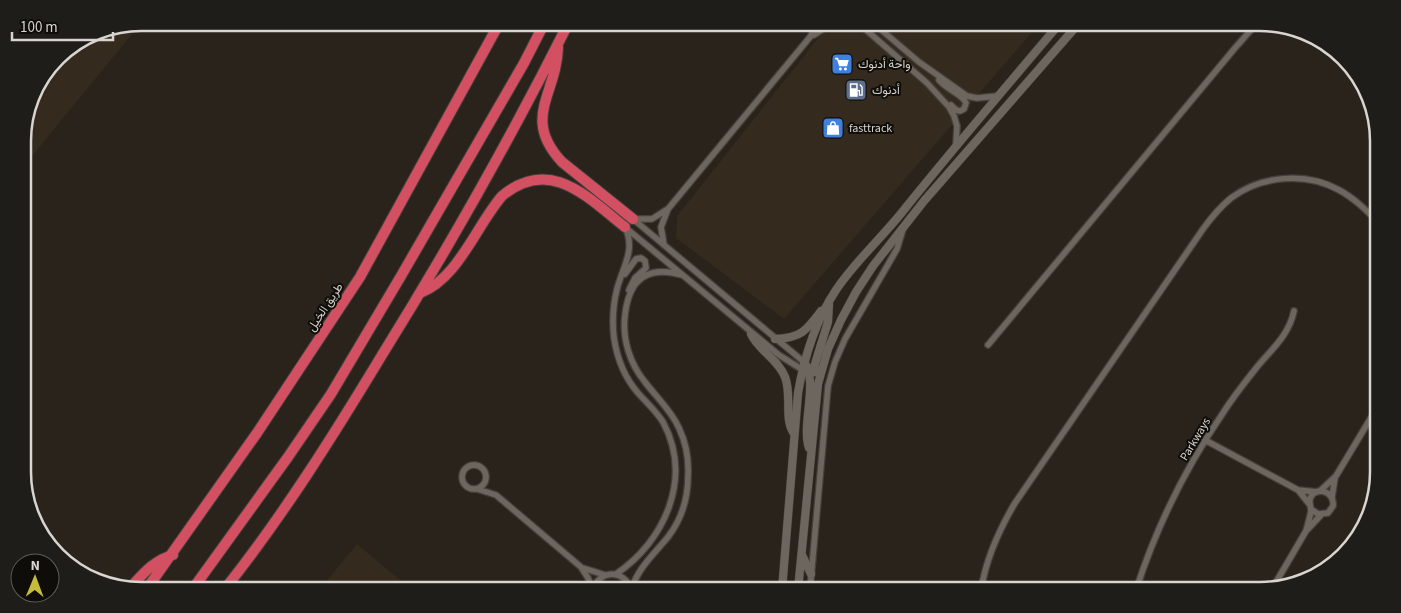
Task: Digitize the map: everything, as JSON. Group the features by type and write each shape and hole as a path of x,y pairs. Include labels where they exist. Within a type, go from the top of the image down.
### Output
{"highway":[{"name":"طريق الخيل","path":"152,582 262,425 360,277 495,31"},
{"path":"198,582 331,394 421,242 540,31"},
{"path":"230,582 307,476 420,293 565,31"},
{"path":"558,45 555,70 542,110 542,124 546,139 562,162 633,219"},
{"path":"420,293 436,286 449,274 502,196 526,182 549,180 571,186 625,227"},
{"path":"136,582 152,565 162,558 173,554"}],"street":[{"path":"633,219 652,219 668,209 814,31"},
{"path":"810,37 820,31"},
{"path":"867,31 927,83 944,95 956,110 964,109 966,105 964,99 944,86 935,75"},
{"path":"882,31 935,75 972,98 998,96"},
{"path":"775,339 790,338 804,332 829,302 843,280 905,209 1053,31"},
{"path":"799,582 821,371 834,334 856,292 873,266 931,194 1072,31"},
{"path":"988,345 1250,31"},
{"path":"927,83 949,107 954,116 958,131 956,146"},
{"path":"983,582 997,538 1015,503 1203,229 1221,207 1244,190 1258,184 1279,179 1300,179 1328,185 1341,191 1370,214"},
{"path":"664,245 662,227 668,209"},
{"path":"633,219 775,339 810,374 806,434 811,453"},
{"path":"625,227 752,334 803,366"},
{"path":"616,574 645,549 657,532 670,506 676,478 675,458 667,430 657,413 634,387 618,357 614,338 614,300 628,260 630,248 629,237 625,227"},
{"path":"810,582 830,380 845,339 897,249 903,229"},
{"path":"619,282 636,259 641,258 645,261 647,265 645,270 635,278 630,287 624,331 630,356 644,382 664,403 675,420 683,439 688,467 686,493 679,518 669,535 641,569 635,582"},
{"path":"628,302 634,286 647,275 664,271 682,275"},
{"path":"821,371 814,367 828,322 829,302"},
{"path":"783,582 796,406 803,366 829,302"},
{"name":"Parkways","path":"1139,582 1171,503 1206,440 1239,389 1284,336 1291,324 1294,311"},
{"path":"752,334 757,344 778,365 786,378 789,396 789,424 794,434"},
{"path":"810,374 821,371"},
{"path":"1306,531 1311,507 1310,499 1336,476 1370,419"},
{"path":"1206,440 1298,490 1316,513 1328,514 1332,509 1334,503 1328,493 1298,490"},
{"path":"496,495 466,485 462,477 464,471 471,466 483,468 496,495 581,567 606,575 616,574 624,578 626,582"},
{"path":"477,489 484,484 486,476"},
{"path":"1332,497 1336,476"},
{"path":"1277,581 1306,531 1322,515"},
{"path":"802,555 811,574"},
{"path":"581,567 589,582"},
{"path":"597,582 606,575"}],"shaded area":[{"path":"134,31 31,157 31,134 35,113 43,93 54,74 86,46 106,37"},
{"path":"824,31 1033,31 784,319 676,238 677,216"},
{"path":"357,544 402,582 326,582"}],"place":[{"name":"واحة أدنوك","path":"842,64"},
{"name":"أدنوك","path":"856,90"},
{"name":"fasttrack","path":"833,128"}]}
